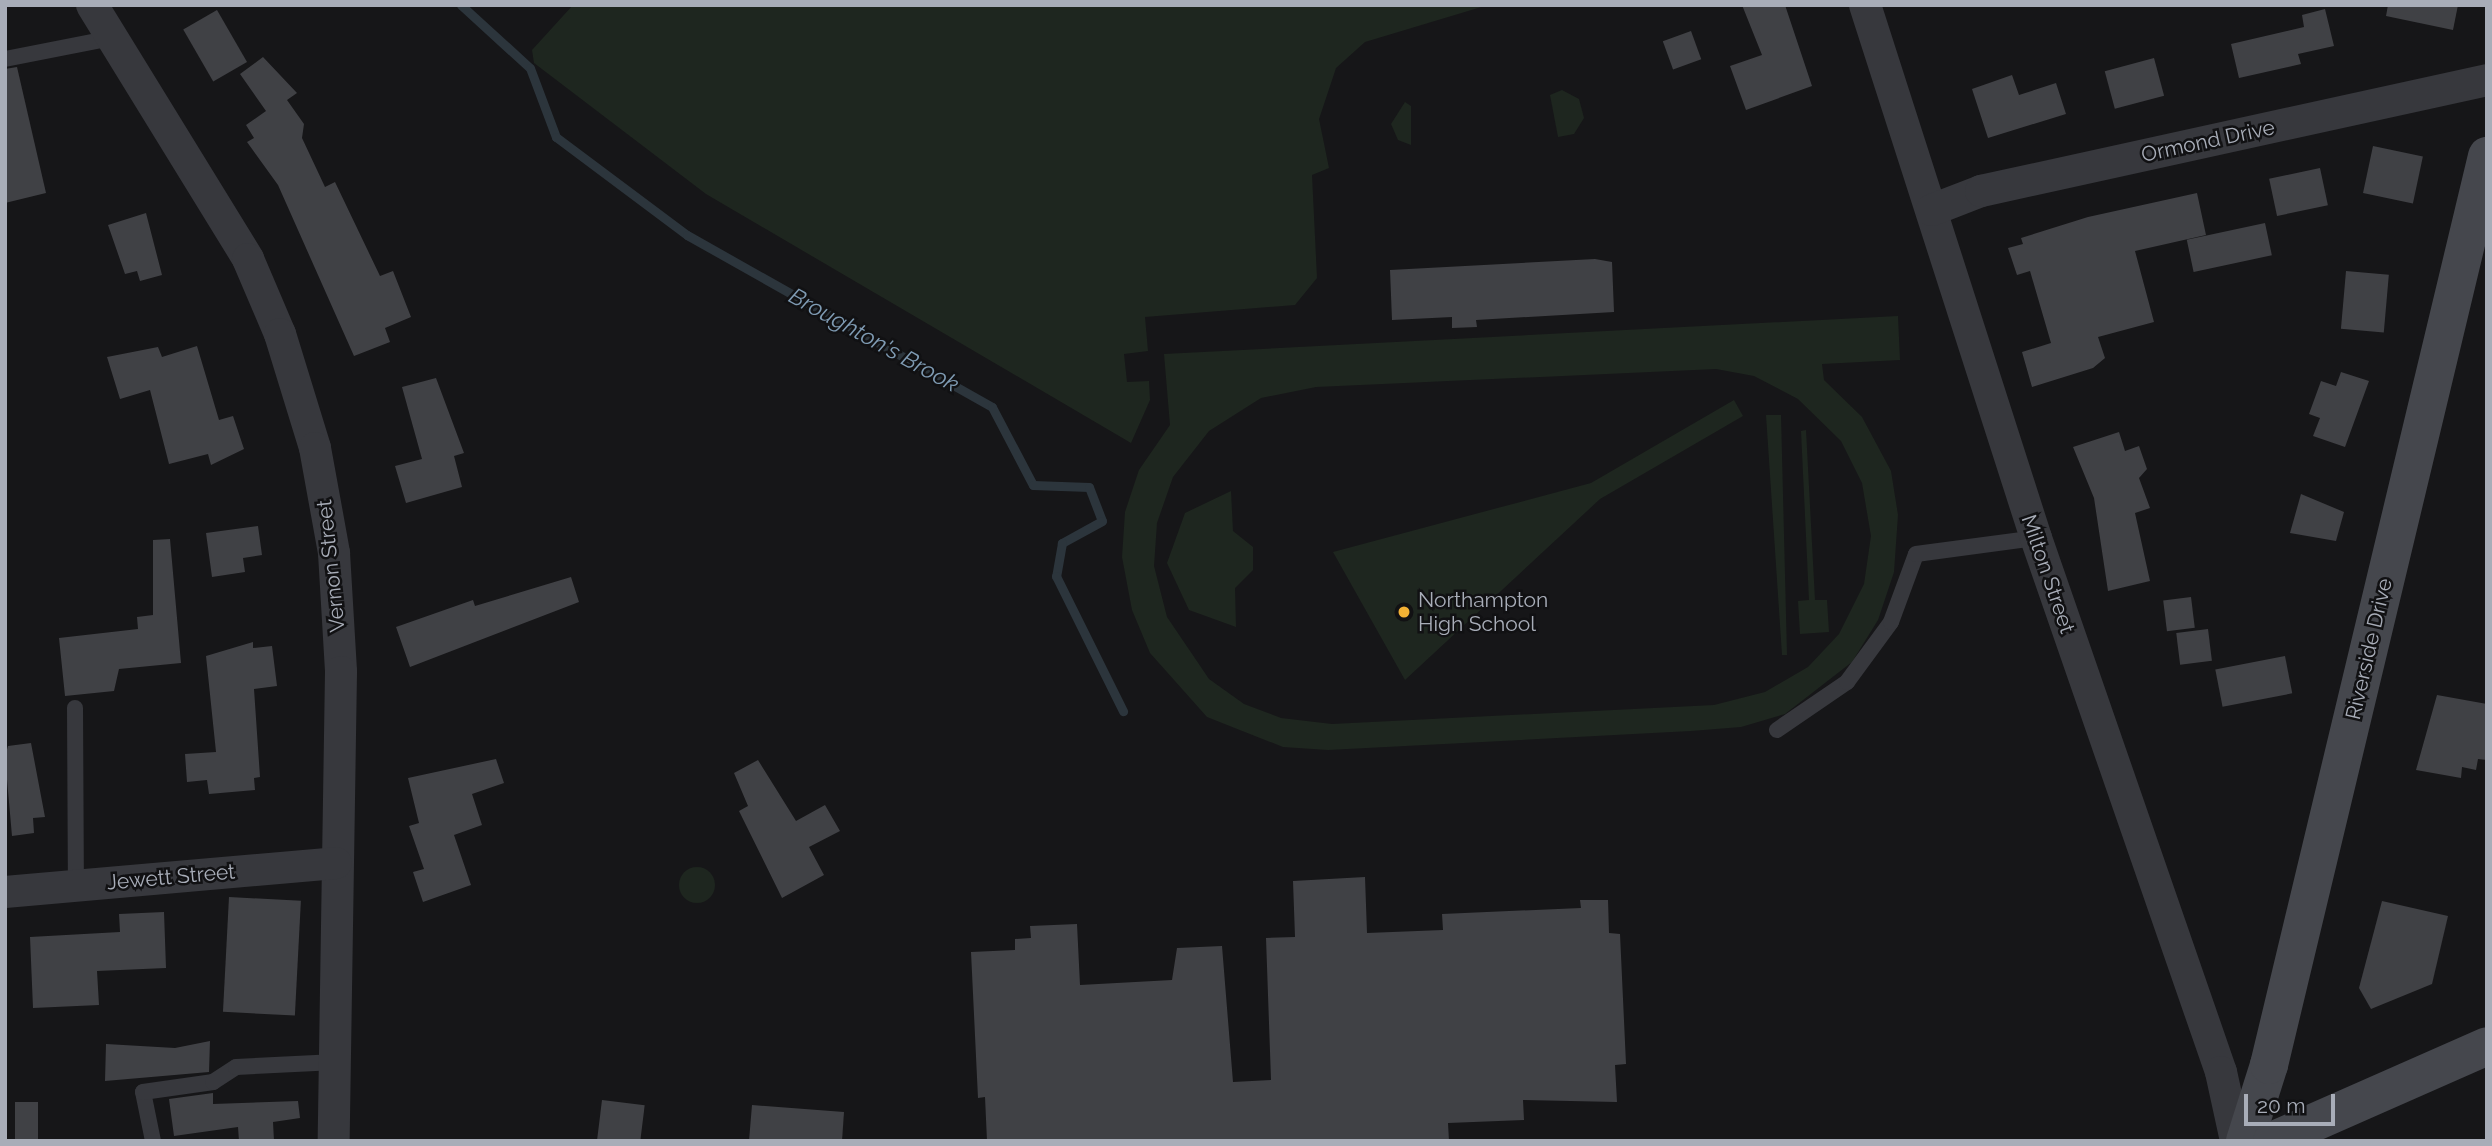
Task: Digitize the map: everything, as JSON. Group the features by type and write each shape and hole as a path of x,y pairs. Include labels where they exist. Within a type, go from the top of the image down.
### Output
{"street":[{"name":"Vernon Street","path":"92,5 248,259 281,334 315,447 334,553 341,672 336,863 334,1141"},
{"name":"Milton Street","path":"1865,5 2036,538 2221,1072 2236,1141"},
{"name":"Ormond Drive","path":"1932,210 1981,191 2487,80"},
{"name":"Riverside Drive","path":"2245,1141 2269,1065 2485,171"},
{"name":"Jewett Street","path":"5,892 336,863"},
{"path":"2272,1141 2487,1045"}],"lane":[{"path":"5,59 113,38"},
{"path":"1777,730 1847,682 1891,622 1916,554 2036,538"},
{"path":"75,708 76,886"},
{"path":"153,1141 144,1092 213,1082 236,1067 336,1062"}],"shaded area":[{"path":"573,5 1488,5 1365,42 1336,68 1319,119 1329,168 1312,175 1317,278 1295,305 1145,317 1148,351 1124,354 1127,382 1149,381 1150,400 1131,443 706,194 534,63 532,50"},
{"path":"1562,90 1579,99 1584,118 1574,134 1558,137 1550,95"},
{"path":"1405,102 1411,106 1411,145 1398,140 1391,124"},
{"path":"1898,316 1900,360 1822,364 1824,380 1862,417 1891,471 1898,515 1894,572 1878,620 1852,662 1785,714 1741,727 1328,750 1283,747 1207,717 1150,653 1132,610 1122,557 1125,512 1139,470 1170,425 1164,354","holes":["1716,369 1754,376 1798,399 1841,441 1862,483 1871,536 1864,584 1839,634 1808,667 1765,692 1714,705 1332,724 1281,718 1244,704 1209,679 1167,617 1154,566 1157,523 1173,477 1209,431 1261,398 1316,387"]},
{"path":"1734,400 1743,416 1600,499 1405,680 1333,552 1591,483"},
{"path":"1766,415 1781,415 1787,655 1782,655"},
{"path":"1806,430 1815,600 1827,600 1829,632 1800,634 1798,601 1809,600 1801,431"},
{"path":"1231,491 1233,531 1253,547 1253,570 1235,588 1236,627 1189,610 1167,563 1185,513"},
{"path":"697,867 709,873 715,885 709,897 697,903 685,897 679,885 685,873"}],"building":[{"path":"1742,5 1785,5 1812,86 1746,110 1730,66 1762,55"},
{"path":"2388,5 2458,5 2453,30 2386,16"},
{"path":"2325,9 2334,46 2298,54 2301,64 2239,78 2231,44 2304,27 2302,15"},
{"path":"217,10 247,62 213,81 183,30"},
{"path":"1691,31 1701,59 1673,69 1663,41"},
{"path":"263,57 297,93 287,100 304,124 302,138 325,187 335,182 380,276 393,271 411,317 385,328 390,342 354,356 278,185 247,142 254,138 246,125 266,111 240,74"},
{"path":"2154,58 2164,96 2115,109 2105,71"},
{"path":"17,67 46,193 5,203 5,69"},
{"path":"2012,75 2019,95 2056,83 2066,114 1988,138 1972,89"},
{"path":"2373,146 2423,157 2413,204 2363,193"},
{"path":"2320,168 2328,205 2277,216 2269,179"},
{"path":"2197,193 2206,235 2135,251 2154,322 2098,337 2105,358 2093,368 2032,387 2022,352 2051,343 2030,271 2017,275 2008,248 2023,244 2021,238 2088,217"},
{"path":"146,213 162,275 140,281 137,271 125,274 108,225"},
{"path":"2265,223 2272,255 2194,272 2187,240"},
{"path":"1595,259 1612,262 1614,312 1476,320 1477,327 1452,328 1452,317 1392,320 1390,270"},
{"path":"2346,271 2389,275 2384,333 2341,329"},
{"path":"197,346 219,420 233,416 244,449 211,465 208,454 169,464 150,390 120,399 107,357 158,347 162,357"},
{"path":"2341,372 2369,381 2345,447 2313,436 2320,418 2309,414 2321,381 2336,386"},
{"path":"436,378 464,453 454,456 462,487 406,503 395,466 422,459 402,387"},
{"path":"2119,432 2125,451 2139,446 2147,469 2139,478 2150,508 2135,513 2150,581 2108,591 2094,498 2073,447"},
{"path":"2301,494 2344,512 2336,541 2290,533"},
{"path":"258,526 262,555 243,558 245,572 212,577 206,533"},
{"path":"170,539 181,663 119,669 114,691 65,696 59,638 138,629 137,617 153,615 153,540"},
{"path":"571,577 579,602 410,667 396,627 473,600 475,606"},
{"path":"2191,597 2195,628 2167,631 2163,600"},
{"path":"2208,629 2212,661 2180,665 2176,633"},
{"path":"253,642 253,648 272,646 277,686 254,689 260,777 254,778 255,790 209,794 207,780 187,782 185,754 216,752 206,656"},
{"path":"2285,656 2292,693 2223,707 2215,670"},
{"path":"2437,695 2487,704 2487,760 2478,759 2476,770 2462,767 2461,778 2416,770"},
{"path":"31,743 45,817 33,818 34,833 12,836 5,757 8,746"},
{"path":"496,759 504,783 472,794 482,825 454,835 471,885 423,902 413,872 424,869 409,826 419,823 408,778"},
{"path":"758,760 796,821 825,805 840,831 809,847 824,875 782,898 739,811 748,806 734,773"},
{"path":"1365,877 1367,933 1443,930 1442,914 1581,908 1580,900 1608,900 1609,933 1620,934 1626,1064 1615,1065 1617,1102 1523,1100 1524,1120 1448,1123 1449,1141 987,1141 985,1097 978,1098 971,952 1015,950 1015,939 1031,938 1030,926 1077,924 1080,985 1172,980 1177,948 1222,946 1233,1082 1271,1080 1266,938 1295,937 1293,881"},
{"path":"229,897 301,901 295,1016 223,1012"},
{"path":"2382,901 2448,916 2432,984 2371,1009 2359,988"},
{"path":"164,912 166,968 97,971 99,1005 33,1008 30,937 120,932 119,914"},
{"path":"210,1041 209,1072 105,1081 106,1044 175,1048"},
{"path":"213,1093 213,1104 298,1101 300,1118 273,1122 274,1141 239,1141 238,1127 174,1136 169,1099"},
{"path":"602,1100 645,1105 640,1141 597,1141"},
{"path":"15,1102 38,1102 38,1141 15,1141"},
{"path":"752,1105 844,1112 842,1141 749,1141"}],"waterway":[{"name":"Broughton's Brook","path":"461,5 530,68 556,137 687,235 992,407 1033,485 1089,487 1102,521 1062,543 1056,576 1123,711"}],"place":[{"name":"Northampton High School","path":"1404,612"}]}
